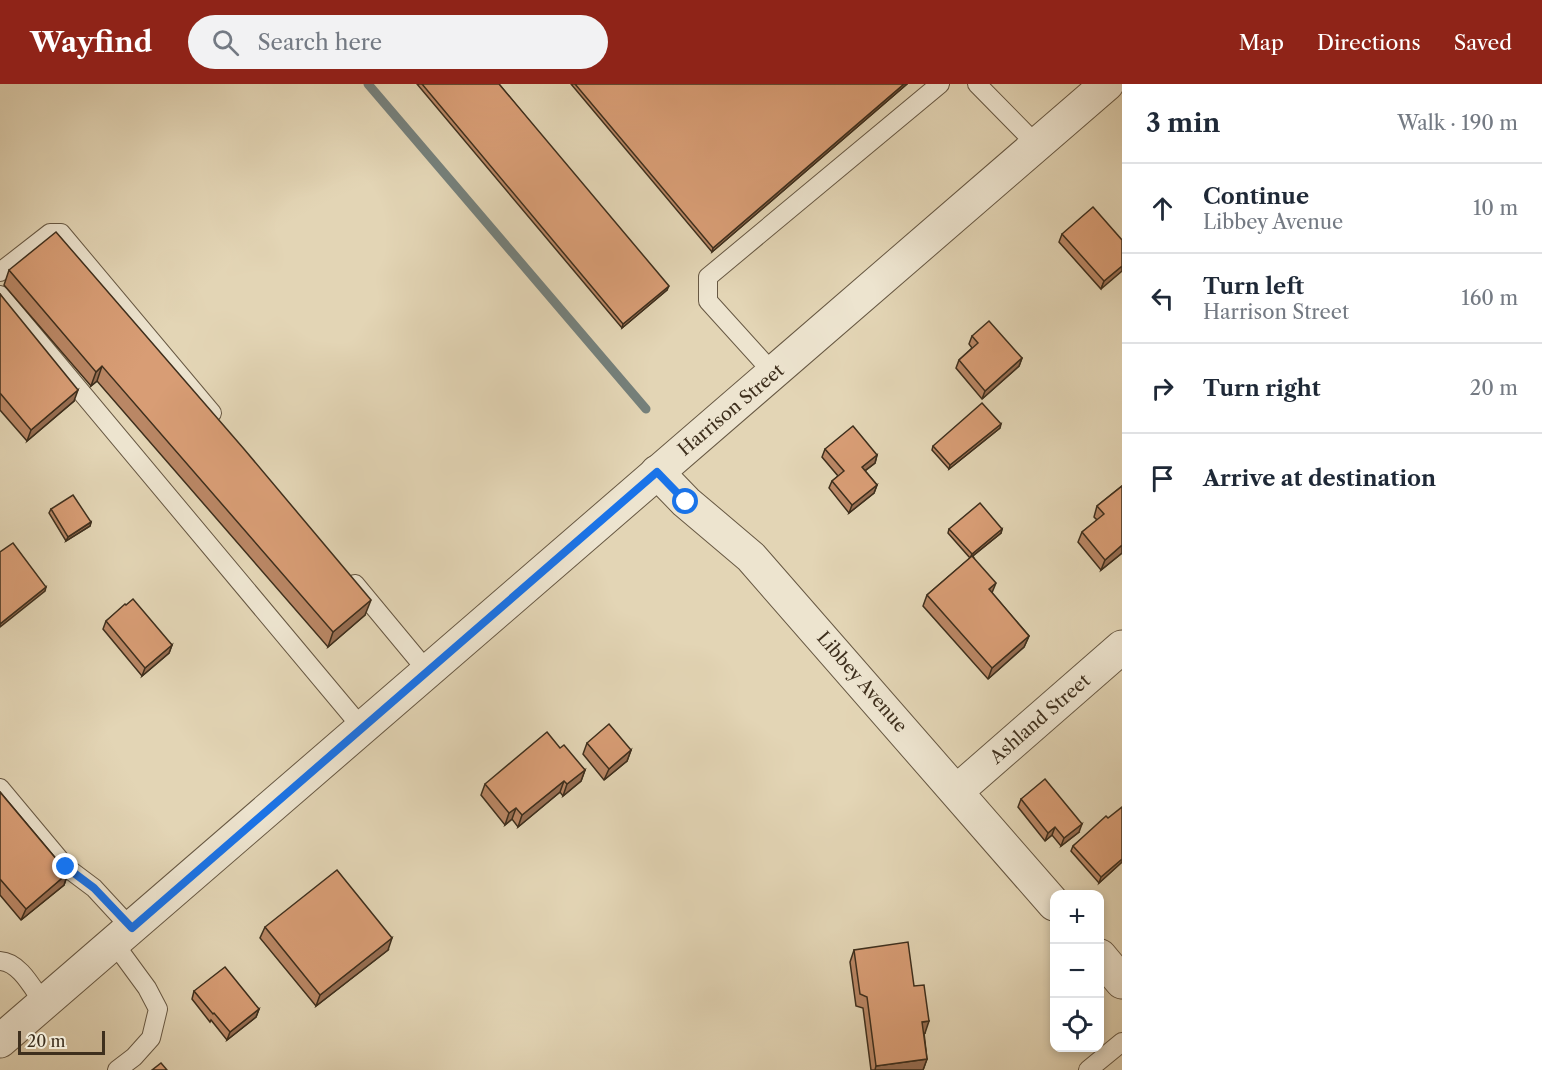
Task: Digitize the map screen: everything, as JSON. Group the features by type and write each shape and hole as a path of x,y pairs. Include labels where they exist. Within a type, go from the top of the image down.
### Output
{"street":[{"name":"Harrison Street","path":"0,1041 1107,84"},
{"name":"Libbey Avenue","path":"657,472 686,502 751,556 1050,899"},
{"name":"Ashland Street","path":"957,791 1122,647"},
{"path":"1104,961 1122,982"}],"lane":[{"path":"774,374 708,301 708,277 940,84"},
{"path":"977,84 1037,145"},
{"path":"0,272 50,233 61,233 222,424"},
{"path":"0,295 363,729"},
{"path":"344,571 428,672"},
{"path":"0,788 66,867 94,888 123,936 158,1010 151,1038 134,1057 117,1070"},
{"path":"0,961 8,962 18,969 44,1004"},
{"path":"1088,1070 1122,1042"}],"building":[{"path":"422,84 499,84 669,286 623,324"},
{"path":"575,84 904,84 713,248"},
{"path":"1093,207 1122,240 1122,266 1104,281 1062,234"},
{"path":"56,232 371,600 333,632 102,366 96,372 9,270"},
{"path":"0,294 78,390 31,430 0,393"},
{"path":"989,321 1022,358 985,391 959,360 978,343 972,336"},
{"path":"982,403 1001,424 950,465 933,446"},
{"path":"853,426 877,455 862,467 877,485 852,505 832,481 844,471 825,449"},
{"path":"1122,486 1122,545 1105,560 1082,532 1104,514 1097,506"},
{"path":"73,495 91,522 68,537 51,509"},
{"path":"980,503 1002,529 972,554 949,529"},
{"path":"13,543 46,587 0,624 0,552"},
{"path":"972,556 996,583 989,589 1029,636 992,668 927,595"},
{"path":"133,599 172,645 145,668 106,621"},
{"path":"609,724 631,750 609,769 587,743"},
{"path":"547,732 560,748 564,745 585,770 567,784 564,781 522,815 516,808 509,813 485,784"},
{"path":"1045,779 1082,824 1064,838 1055,827 1048,833 1021,799"},
{"path":"0,792 68,873 26,909 0,879"},
{"path":"1122,807 1122,859 1101,877 1073,846 1106,816 1108,818"},
{"path":"337,870 392,938 320,995 265,927"},
{"path":"908,942 914,986 924,985 929,1021 922,1022 927,1059 876,1066 867,997 860,994 854,950"},
{"path":"225,967 259,1009 230,1032 194,991"},
{"path":"161,1063 167,1070 152,1070"}],"waterway":[{"path":"368,84 646,409"}],"route":[{"path":"66,867 94,888 132,928 657,472 686,502"}]}
